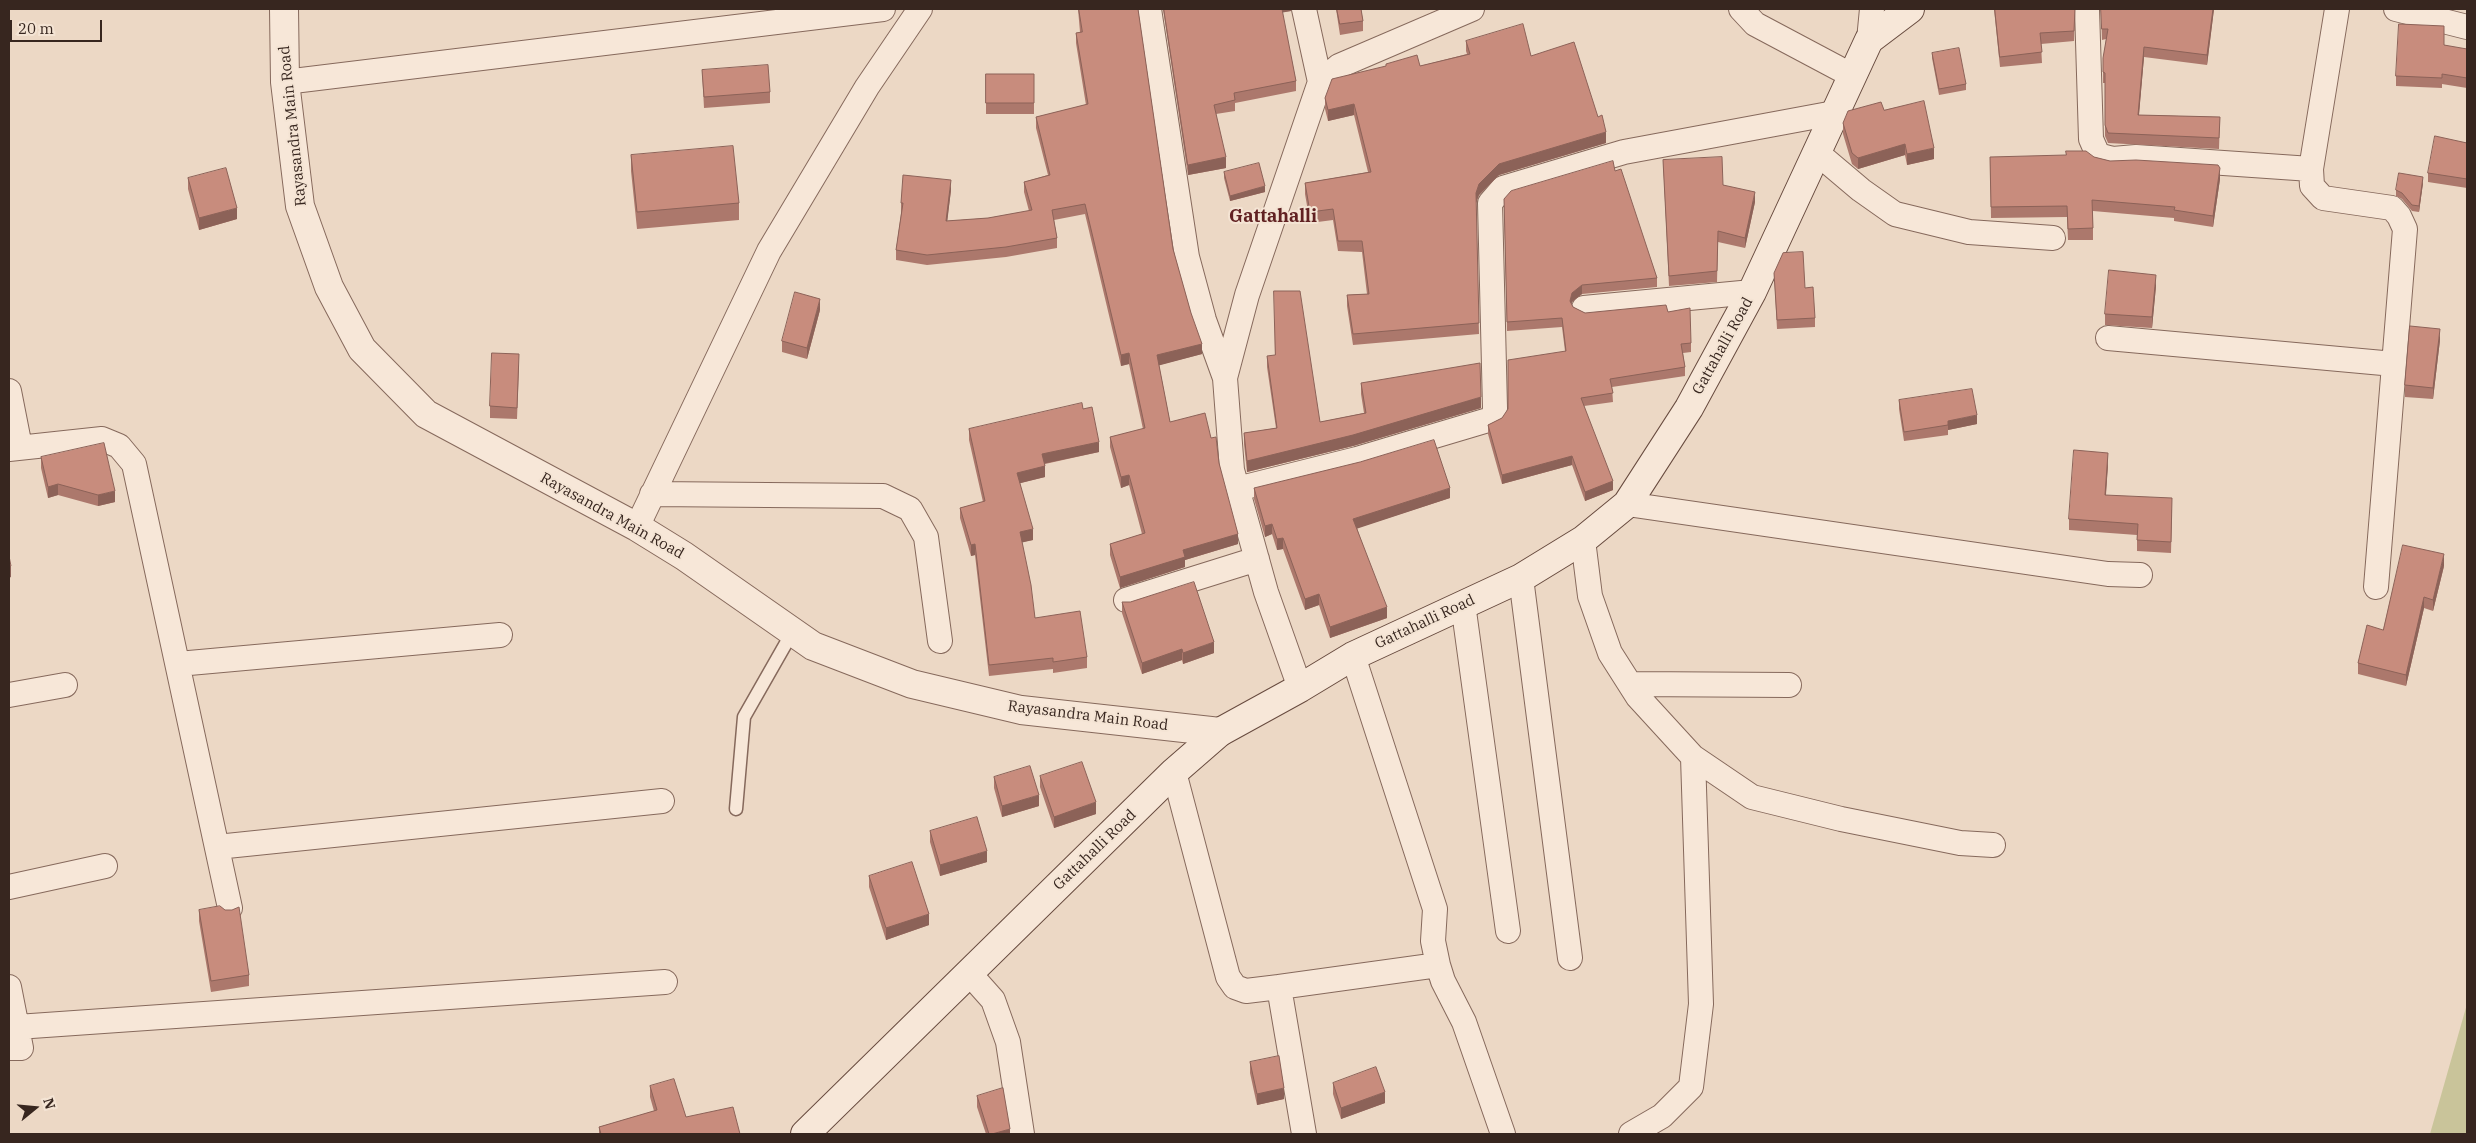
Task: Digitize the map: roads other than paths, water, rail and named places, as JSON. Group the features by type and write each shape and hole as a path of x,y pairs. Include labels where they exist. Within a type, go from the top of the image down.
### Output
{"main road":[{"name":"Rayasandra Main Road","path":"284,9 286,82 300,206 329,287 362,349 426,414 637,527 684,556 813,646 912,684 1020,710 1220,732"},
{"name":"Gattahalli Road","path":"805,1134 1174,772 1220,732 1354,656 1521,578 1583,540 1627,504 1689,408 1752,292 1868,40 1910,9"}],"street":[{"path":"286,82 883,9"},
{"path":"637,527 769,251 867,87 920,9"},
{"path":"1149,9 1187,257 1204,320 1225,378 1232,470 1257,559 1300,688"},
{"path":"1304,9 1320,82"},
{"path":"1225,378 1247,295 1320,82 1339,66 1472,9"},
{"path":"1741,9 1755,24 1851,75"},
{"path":"1868,40 1872,9"},
{"path":"2087,9 2091,139 2098,155 2113,159 2136,157 2310,169"},
{"path":"2337,9 2310,169 2312,186 2322,198 2392,208 2399,216 2405,229 2376,587"},
{"path":"2396,9 2467,27"},
{"path":"1237,489 1357,459 1488,420 1494,416 1490,202 1503,188 1624,152 1834,113"},
{"path":"1816,152 1861,190 1895,214 1969,232 2053,238"},
{"path":"1584,308 1752,292"},
{"path":"2108,338 2394,364"},
{"path":"9,392 14,448 102,439 119,446 134,464 230,908"},
{"path":"652,494 883,496 910,509 926,537 940,641"},
{"path":"1627,504 2108,574 2140,575"},
{"path":"1583,540 1590,596 1610,653 1638,697 1694,757 1752,797 1960,843 1993,845"},
{"path":"1126,600 1257,559"},
{"path":"1521,578 1570,958"},
{"path":"1462,604 1508,931"},
{"path":"178,664 500,635"},
{"path":"1354,656 1435,909 1433,941 1438,965 1443,981 1464,1022 1503,1134"},
{"path":"1630,684 1789,685"},
{"path":"9,695 65,685"},
{"path":"1632,1134 1662,1116 1691,1087 1701,1004 1694,757"},
{"path":"1174,772 1228,977 1235,987 1246,991 1438,965"},
{"path":"217,847 662,801"},
{"path":"9,887 105,866"},
{"path":"969,973 993,1000 1008,1042 1022,1134"},
{"path":"9,987 13,1037 666,982"},
{"path":"1279,987 1304,1134"}],"lane":[{"path":"736,808 744,717 792,631"}],"district":[{"name":"Gattahalli","path":"1273,217"}]}
